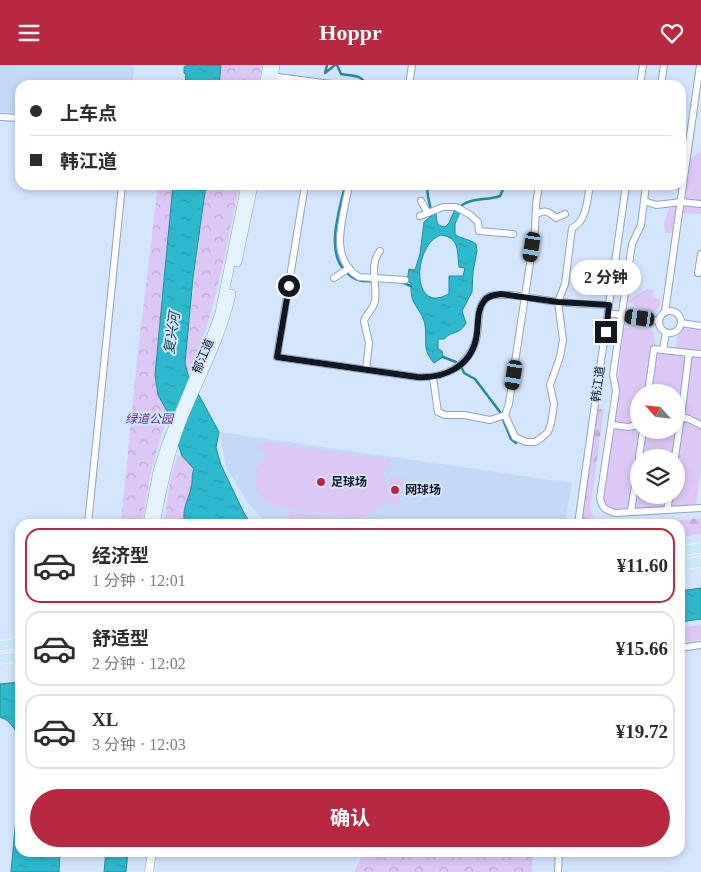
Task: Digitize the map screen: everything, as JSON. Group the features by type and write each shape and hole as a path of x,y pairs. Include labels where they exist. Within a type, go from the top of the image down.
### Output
{"main road":[{"path":"268,65 269,80"},
{"path":"269,80 275,65"},
{"name":"郁江道","path":"223,314 245,190"},
{"name":"郁江道","path":"149,519 162,472 183,418 213,352 252,190"},
{"name":"郁江道","path":"156,519 162,472"},
{"path":"685,550 701,548"},
{"path":"685,564 701,562"},
{"path":"0,646 15,644"},
{"path":"0,659 15,657"}],"street":[{"path":"410,80 412,65"},
{"path":"640,80 642,65"},
{"path":"662,80 664,65"},
{"path":"686,166 700,65"},
{"path":"0,117 15,118"},
{"path":"89,519 121,190"},
{"path":"305,190 277,357 417,377 433,377 449,373 460,365 471,351 476,339 479,314 484,301 493,295 501,294 558,302 609,305"},
{"path":"347,190 341,223 341,256 349,268 359,277 374,280 404,279"},
{"path":"502,416 510,395 537,213 538,190"},
{"path":"502,416 516,437 531,443 548,432 554,414 550,385 560,357 563,340 558,302 565,284 572,228 577,226 582,220 589,190"},
{"name":"韩江道","path":"579,519 625,190"},
{"path":"645,190 641,225 632,245 613,375 616,391 600,498 601,504 605,510 616,513 701,508"},
{"path":"665,312 676,313 680,318 676,331 666,331 660,327 659,321 665,312 683,190"},
{"path":"421,201 431,211"},
{"path":"644,201 656,205 681,202 701,204"},
{"path":"420,216 425,216 431,211 449,206 459,209 478,222 480,231 513,234"},
{"path":"537,213 546,211 556,217 562,215"},
{"path":"366,370 369,343 364,321 375,302 375,260 380,251"},
{"path":"698,273 701,254"},
{"path":"334,278 349,268"},
{"path":"608,313 659,321"},
{"path":"680,323 701,325"},
{"path":"663,350 666,331"},
{"path":"649,384 654,349 701,355"},
{"path":"684,384 689,353"},
{"path":"433,377 438,412 445,415 464,415 490,420 502,416"},
{"path":"685,418 701,425"},
{"path":"612,425 630,427"},
{"path":"631,511 632,504"},
{"path":"667,510 668,504"},
{"path":"685,647 701,645"},
{"path":"150,872 151,857"},
{"path":"558,872 559,857"}],"shaded area":[{"path":"0,65 135,65 133,80 15,80 15,113 0,112"},
{"path":"219,432 572,483 566,519 262,519 248,503 226,467"}],"green space":[{"path":"221,65 262,65 259,80 220,80"},
{"path":"701,151 701,214 684,213 674,233 665,233 664,223 669,208 678,206 682,198 678,190 686,190 686,163"},
{"name":"绿道公园","path":"157,190 173,190 155,375 158,395 168,413 151,471 143,519 121,519 137,360"},
{"path":"205,190 238,190 213,306 188,375 185,363"},
{"path":"647,289 654,290 653,297 660,300 660,305 654,313 645,311 627,301"},
{"path":"683,326 701,329 701,470 696,505 611,509 606,506 603,499 624,328 638,327 653,331 656,345 676,348 678,334"},
{"path":"598,409 604,409 590,509 594,519 582,519"},
{"path":"261,442 391,460 389,470 381,469 388,489 391,476 404,478 399,505 386,503 387,496 377,510 358,519 274,506 266,501 256,489 255,474 257,467 267,452 259,450"},
{"path":"178,455 182,456 194,469 184,519 165,519 171,475"},
{"path":"290,511 342,519 289,519"},
{"path":"701,518 701,534 685,536 685,520"},
{"path":"701,625 701,640 685,642 685,627"},
{"path":"362,857 533,857 532,872 354,872"}],"water":[{"path":"187,65 221,65 220,80 185,80 184,67"},
{"name":"复兴河","path":"173,190 205,190 193,278 185,363 188,375 219,432 216,448 221,465 248,519 184,519 184,510 192,486 194,469 182,456 168,413 158,395 155,375"},
{"path":"455,209 460,212 455,224 455,234 476,244 477,251 472,292 462,311 466,323 461,330 444,339 438,339 438,349 442,351 443,357 434,363 427,352 424,321 413,301 411,283 407,281 409,269 415,270 420,254 424,222 436,212 437,222 440,225 445,227 449,223","holes":["441,235 455,242 459,267 465,268 463,276 449,276 449,294 437,298 429,296 423,290 420,281 420,270 426,249 433,240"]},
{"path":"701,588 701,619 685,621 685,590"},
{"path":"15,682 15,730 8,721 0,717 0,684"},
{"path":"15,829 15,857 60,857 59,872 11,872"},
{"path":"105,857 127,857 126,872 104,872"}],"waterway":[{"path":"327,65 325,73 335,65"},
{"path":"337,65 341,74 352,75 363,80"},
{"path":"344,190 335,241 339,262 348,274 358,280 373,281"},
{"path":"427,190 431,210"},
{"path":"460,207 474,200 500,196 503,190"},
{"path":"401,282 411,286"},
{"path":"443,357 456,362 461,366 464,373 475,379 500,412 511,439 516,443"}],"place":[{"name":"足球场","path":"321,482"},
{"name":"网球场","path":"395,490"}],"route":[{"path":"289,286 277,357 417,377 439,377 449,373 462,363 471,351 476,339 479,314 484,301 488,297 501,294 558,302 609,305 606,332"}]}
